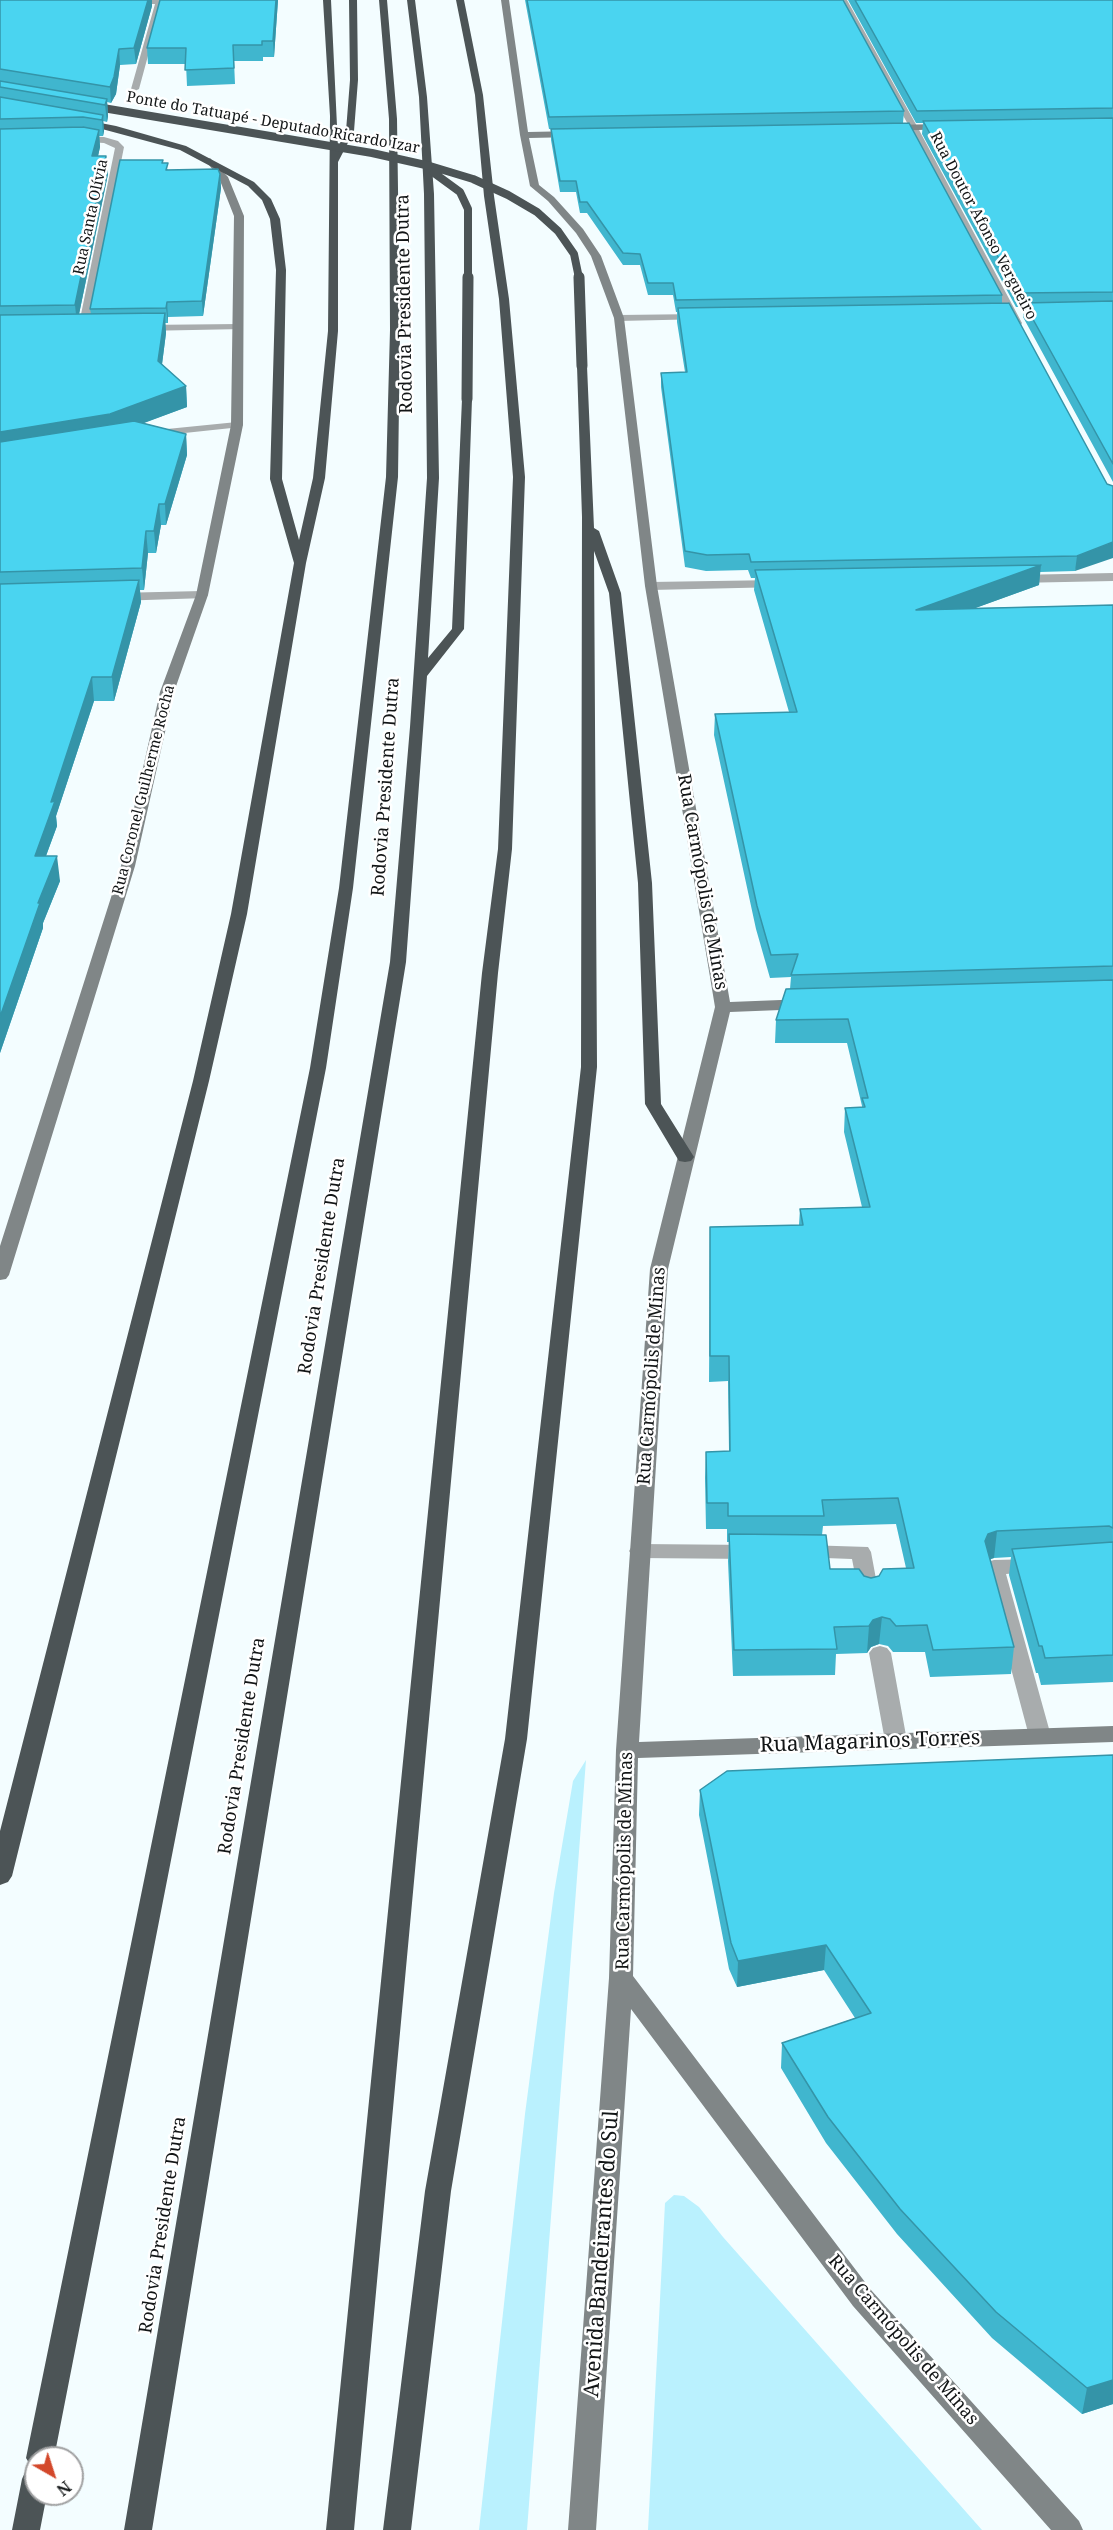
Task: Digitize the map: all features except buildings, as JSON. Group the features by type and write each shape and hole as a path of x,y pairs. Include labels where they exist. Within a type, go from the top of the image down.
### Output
{"highway":[{"path":"0,1876 206,1059 238,914 300,563 320,478 333,331 334,137 327,0"},
{"path":"334,167 350,131 354,80 353,0"},
{"name":"Rodovia Presidente Dutra","path":"42,2446 315,1079 346,888 392,477 395,330 393,119 383,0"},
{"name":"Rodovia Presidente Dutra","path":"138,2530 398,962 433,478 431,277 425,120 411,0"},
{"path":"340,2530 487,997 505,849 519,477 504,299 489,192 479,94 460,0"},
{"name":"Ponte do Tatuapé - Deputado Ricardo Izar","path":"80,104 372,153 473,179 508,195 537,212 558,231 574,254 581,287 588,517 589,1067 516,1740 438,2191 397,2530"},
{"name":"Ponte do Tatuapé - Deputado Ricardo Izar","path":"72,120 156,140 210,160 251,184 266,199 275,219 281,270 276,479 300,563"},
{"path":"414,163 442,177 460,192 468,209 466,399 458,629 420,676"},
{"path":"588,517 615,593 645,884 653,1104 685,1157"},
{"path":"26,2530 31,2506"}],"main road":[{"name":"Rua Carmópolis de Minas","path":"505,0 524,135 535,186 551,199 580,231 596,256 619,318 651,586 723,1006 658,1269 627,1750 621,1978 862,2298 1069,2530"},
{"path":"874,129 958,127"},
{"path":"524,135 591,134"},
{"name":"Rua Coronel Guilherme Rocha","path":"0,1275 5,1245 128,866 167,692 202,596 237,425 239,216 223,177 210,160"},
{"path":"723,1006 827,1004"},
{"name":"Rua Magarinos Torres","path":"627,1750 1113,1734"},
{"name":"Avenida Bandeirantes do Sul","path":"582,2530 621,1978"}],"street":[{"name":"Rua Doutor Afonso Vergueiro","path":"843,0 1022,332"},
{"path":"114,2 197,2"},
{"path":"135,89 159,2"},
{"name":"Rua Santa Olívia","path":"64,139 115,143 120,147 88,329 71,329"},
{"path":"619,318 719,316"},
{"path":"127,328 239,327"},
{"path":"138,435 237,425"},
{"path":"1001,579 1113,577"},
{"path":"651,586 791,583"},
{"path":"102,597 202,596"},
{"path":"639,1551 861,1552 869,1595"},
{"path":"1040,1736 994,1567 1050,1565"},
{"path":"880,1653 896,1741"}],"shaded area":[{"path":"586,1760 527,2530 479,2530 525,2114 554,1893 573,1781"},
{"path":"674,2195 684,2196 699,2207 982,2530 648,2530 665,2203"}]}
